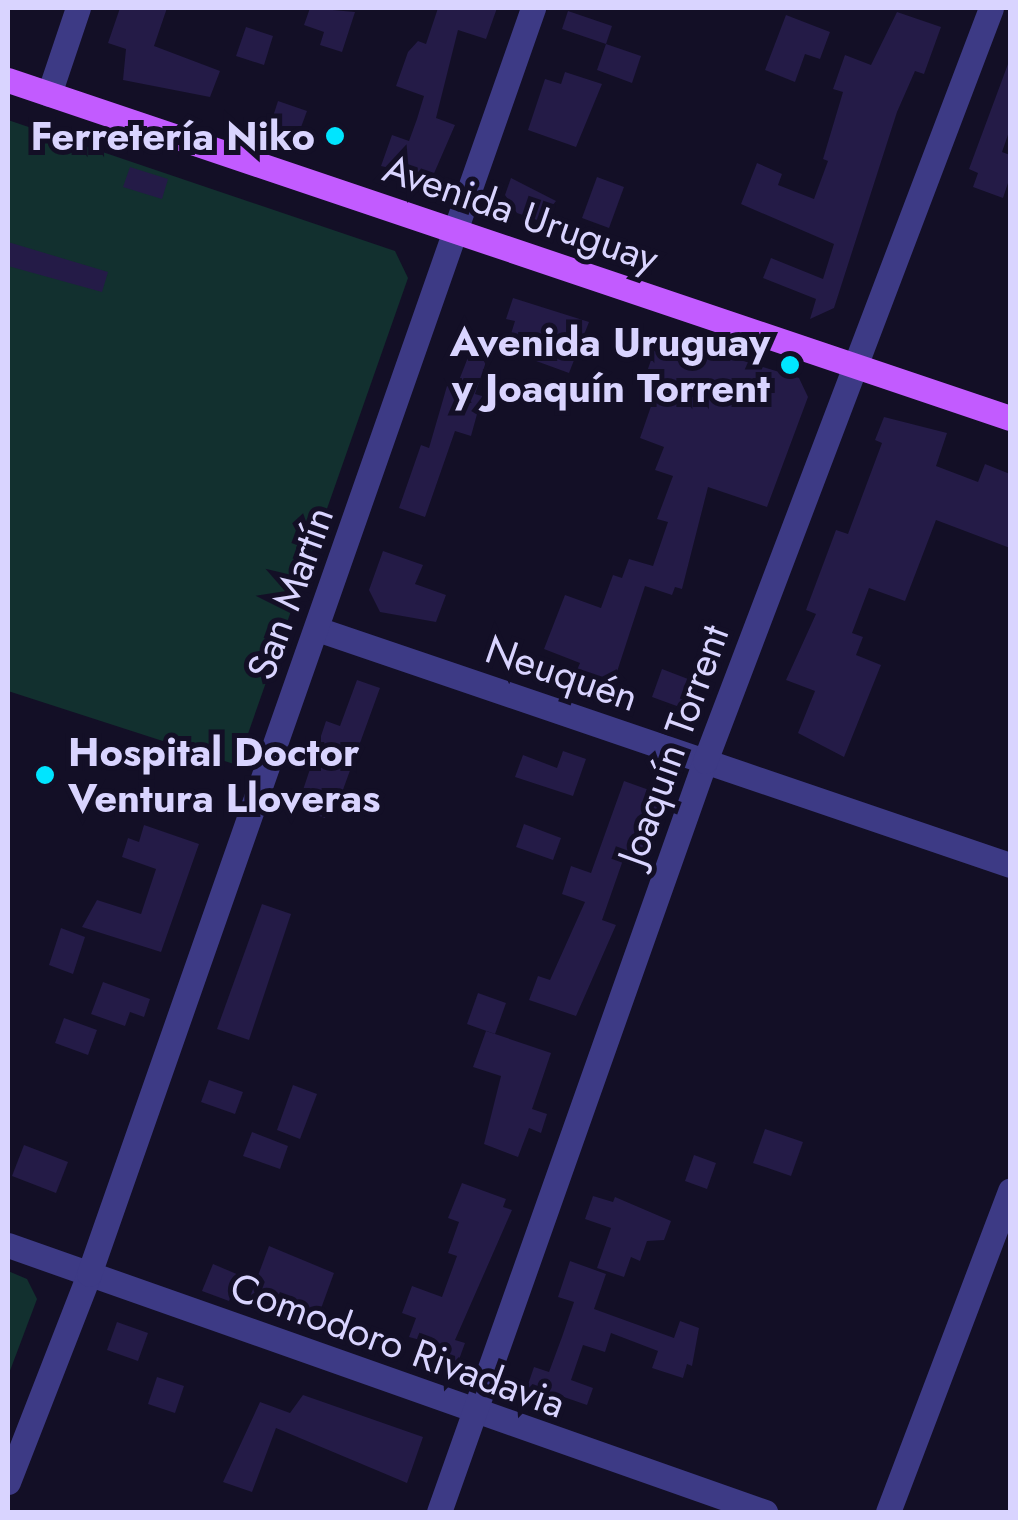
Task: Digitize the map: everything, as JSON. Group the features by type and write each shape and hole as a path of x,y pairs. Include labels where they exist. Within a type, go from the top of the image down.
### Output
{"main road":[{"name":"Avenida Uruguay","path":"8,80 1010,418"}],"street":[{"path":"48,94 78,8"},
{"name":"San Martín","path":"8,1482 89,1274 458,232 533,8"},
{"name":"Joaquín Torrent","path":"439,1512 706,761 991,8"},
{"name":"Neuquén","path":"317,629 1010,864"},
{"path":"888,1512 1010,1190"},
{"name":"Comodoro Rivadavia","path":"8,1245 477,1414 765,1512"}],"green space":[{"path":"8,120 395,251 408,278 237,765 8,691"},
{"path":"8,1271 27,1279 37,1299 8,1376"}],"building":[{"path":"120,8 167,8 154,46 220,71 210,97 123,80 126,49 108,43"},
{"path":"310,8 355,12 342,52 320,45 324,32 304,25"},
{"path":"438,8 497,8 486,39 458,30 436,118 455,125 432,178 381,166 392,135 409,141 417,119 424,96 396,86 408,52 418,41 426,44"},
{"path":"568,11 612,26 606,44 562,29"},
{"path":"897,12 941,27 924,74 915,71 897,112 834,308 810,319 816,299 763,278 771,258 823,279 834,244 741,204 757,163 782,174 778,185 814,199 828,161 823,159 843,92 833,89 845,55 871,65"},
{"path":"786,15 830,32 820,59 805,54 795,82 765,70"},
{"path":"246,27 273,36 264,65 236,56"},
{"path":"606,44 641,56 632,83 597,70"},
{"path":"1008,64 1010,129 1002,152 1010,155 1010,177 1003,198 973,187 978,173 969,169"},
{"path":"565,72 602,84 576,147 528,130 545,79 561,84"},
{"path":"278,101 307,111 297,138 269,129"},
{"path":"130,167 168,179 162,199 123,187"},
{"path":"597,177 624,187 609,228 582,218"},
{"path":"511,178 556,201 540,221 517,213 505,195"},
{"path":"8,242 108,272 102,292 8,266"},
{"path":"513,298 589,322 569,373 506,350 515,321 506,319"},
{"path":"657,343 698,357 701,348 799,378 808,397 767,507 708,487 682,589 675,587 672,595 645,586 612,687 575,675 580,663 544,649 565,595 601,608 613,575 622,578 629,559 653,566 668,522 657,519 673,476 655,470 664,447 640,438 657,389 643,383"},
{"path":"472,347 489,353 475,394 482,396 471,436 455,431 425,517 399,508 421,445 429,448 447,386 456,388"},
{"path":"884,417 947,433 936,466 978,482 985,464 1010,474 1010,548 936,520 905,601 869,588 852,633 863,637 856,655 881,665 844,757 798,733 815,691 786,680 816,614 806,610 836,530 848,534 882,443 875,440"},
{"path":"383,551 423,565 415,584 446,595 436,622 380,612 369,590"},
{"path":"662,669 688,679 685,709 652,697"},
{"path":"357,680 380,688 336,809 329,806 325,818 297,808 326,721 340,726"},
{"path":"563,751 586,759 573,796 515,777 523,755 557,768"},
{"path":"624,781 663,795 638,865 623,860 602,920 616,925 576,1016 529,1000 538,976 550,980 585,902 562,894 571,866 591,873"},
{"path":"524,824 561,838 553,860 516,847"},
{"path":"144,825 199,844 161,952 82,927 97,900 141,914 156,869 122,857 128,838 139,842"},
{"path":"262,904 291,914 249,1040 217,1029"},
{"path":"61,928 85,937 73,974 49,965"},
{"path":"103,982 150,999 144,1017 130,1012 125,1026 91,1014"},
{"path":"478,993 506,1003 495,1034 467,1024"},
{"path":"64,1018 97,1030 88,1055 55,1043"},
{"path":"486,1031 551,1053 532,1109 547,1114 541,1133 529,1128 518,1157 484,1144 501,1076 473,1067"},
{"path":"209,1080 243,1092 235,1114 201,1102"},
{"path":"293,1085 317,1094 300,1139 277,1130"},
{"path":"765,1129 803,1142 791,1176 753,1163"},
{"path":"252,1132 288,1146 280,1169 243,1156"},
{"path":"24,1145 68,1162 56,1193 12,1176"},
{"path":"694,1155 716,1163 707,1189 685,1181"},
{"path":"462,1183 506,1199 503,1207 512,1210 455,1340 465,1343 457,1365 438,1374 411,1364 420,1340 409,1337 416,1318 402,1313 412,1286 442,1297 457,1256 448,1253 459,1222 448,1218"},
{"path":"593,1196 613,1202 615,1197 671,1221 664,1240 647,1241 640,1261 631,1257 624,1277 597,1268 611,1228 585,1219"},
{"path":"269,1246 334,1273 319,1314 250,1297"},
{"path":"570,1261 606,1274 594,1309 674,1338 680,1321 699,1328 692,1366 687,1364 683,1378 652,1368 658,1351 611,1333 605,1352 583,1345 571,1380 593,1388 587,1405 558,1395 553,1407 524,1396 534,1367 549,1372 574,1302 558,1297"},
{"path":"213,1264 239,1275 229,1301 202,1291"},
{"path":"117,1322 148,1333 138,1361 107,1350"},
{"path":"157,1377 184,1386 175,1413 148,1404"},
{"path":"303,1395 423,1437 407,1483 276,1428 252,1492 223,1482 260,1402 290,1413"}],"place":[{"name":"Ferretería Niko","path":"335,136"},
{"name":"Avenida Uruguay y Joaquín Torrent","path":"790,365"},
{"name":"Hospital Doctor Ventura Lloveras","path":"45,775"}]}
